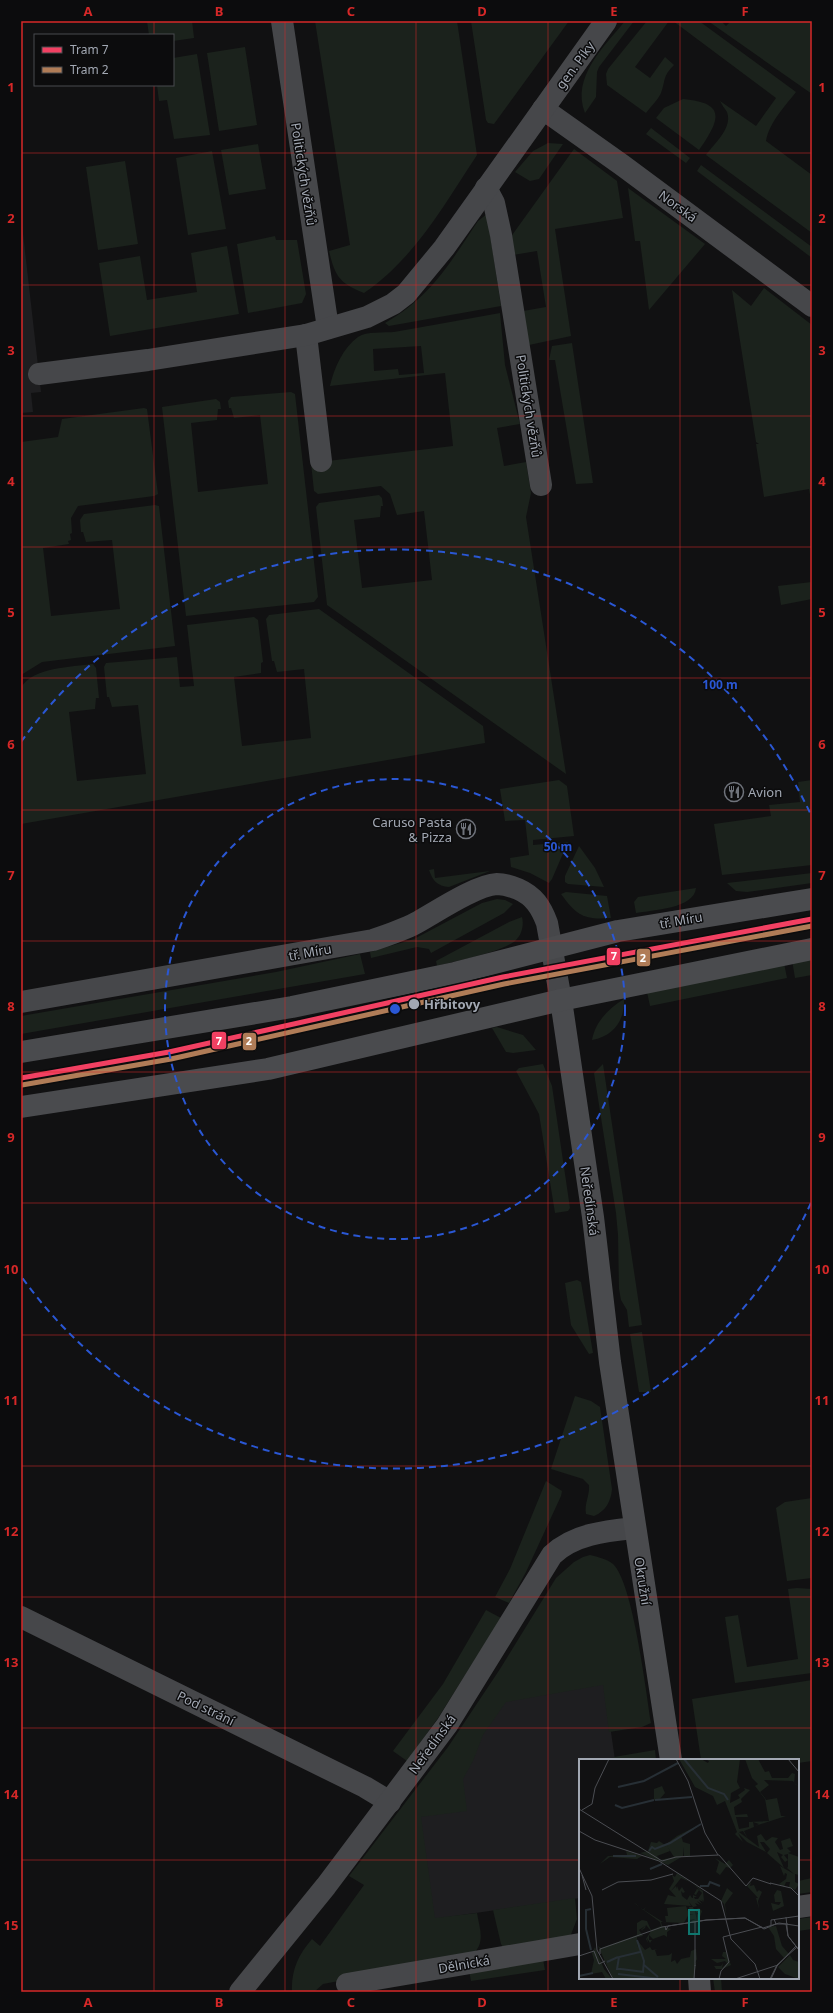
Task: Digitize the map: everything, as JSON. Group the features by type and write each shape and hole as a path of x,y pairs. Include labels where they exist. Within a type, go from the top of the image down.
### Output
{"main road":[{"name":"tř. Míru","path":"21,1052 292,1007 455,973 618,931 812,899"},
{"path":"21,1107 268,1069 457,1026 561,1000 812,949"},
{"name":"Neředínská","path":"561,1000 593,1217 616,1402"},
{"name":"Okružní","path":"616,1402 671,1759"},
{"path":"699,1979 700,1992"}],"street":[{"name":"Politických vězňů","path":"282,21 328,328"},
{"name":"gen. Píky","path":"543,109 606,21"},
{"path":"39,374 148,360 306,335 367,317 393,304 406,294 444,248 543,109"},
{"name":"Norská","path":"543,109 622,165 812,306"},
{"name":"Politických vězňů","path":"486,188 494,203 501,235 541,485"},
{"path":"306,335 321,461"},
{"name":"tř. Míru","path":"21,1002 373,940 414,924 482,887 498,884 521,890 536,901 543,912 547,923 561,1000"},
{"name":"Neředínská","path":"246,1990 447,1725 552,1555 570,1542 583,1536 635,1528"},
{"name":"Pod strání","path":"21,1617 358,1784 390,1802"},
{"path":"799,1907 812,1905"},
{"name":"Dělnická","path":"347,1984 579,1944"}],"shaded area":[{"path":"147,21 192,21 194,38 174,41 174,34 149,34"},
{"path":"315,21 457,21 477,155 427,230 399,264 364,293 349,286 339,278 333,267 329,251 350,245"},
{"path":"471,21 569,21 494,124 488,123 486,120"},
{"path":"625,21 634,21 599,67 597,72 596,97 585,113 582,100 582,87 586,75 599,52"},
{"path":"647,21 669,21 635,67 650,78 665,57 674,65 666,76 660,96 646,113 607,85 606,74 608,69"},
{"path":"673,21 699,21 796,92 774,121 766,141 812,175 812,233 706,155 722,135 727,124 727,112 720,101 756,126 776,98"},
{"path":"708,21 721,21 726,26 731,21 812,21 812,94"},
{"path":"245,47 257,125 219,131 207,53"},
{"path":"197,54 210,135 174,139 167,100 159,101 157,86 174,86 174,58"},
{"path":"683,99 697,101 707,105 713,109 715,115 715,122 699,150 656,118 664,108"},
{"path":"651,128 690,158 686,163 646,134"},
{"path":"548,143 563,144 539,179 530,181 515,172 533,151"},
{"path":"258,144 266,189 229,195 221,150"},
{"path":"574,149 617,181 623,218 555,229 571,336 529,345 523,311 546,307 537,251 513,255 510,238"},
{"path":"212,151 226,229 188,235 176,158"},
{"path":"125,161 138,244 98,250 86,167"},
{"path":"701,165 812,247 812,258 697,171"},
{"path":"628,188 705,244 649,310 640,241 635,241"},
{"path":"487,214 501,306 389,326 385,323 415,302 427,290 448,265 478,221"},
{"path":"21,216 41,392 31,393 33,412 21,413"},
{"path":"275,236 276,240 297,240 306,294 302,303 248,313 237,244"},
{"path":"227,246 239,314 110,336 99,263 140,256 147,300 197,292 191,253"},
{"path":"764,288 812,325 812,506 809,489 764,497 756,444 759,444 756,442 732,290 751,306"},
{"path":"500,313 505,365 520,424 497,428 504,466 526,462 531,493 526,517 566,774 327,605 316,507 319,503 379,495 382,498 383,506 381,506 380,517 354,520 362,588 432,580 424,511 397,515 390,494 381,486 318,494 314,491 311,463 453,446 445,373 330,386 340,359 348,347 362,335 394,332","holes":["421,346 424,373 399,375 398,369 374,371 373,349"]},
{"path":"572,343 593,483 576,484 555,360 549,360 552,346"},
{"path":"291,392 295,394 318,597 314,602 186,616 162,407 216,399 220,402 221,409 218,409 217,420 191,423 198,492 268,484 260,415 234,418 231,408 229,408 228,401 231,397"},
{"path":"144,408 147,409 158,494 154,496 78,506 71,518 72,533 70,534 71,540 68,541 69,544 43,548 51,616 120,609 112,540 86,542 83,532 81,532 80,520 84,514 155,505 159,506 175,646 42,662 21,675 21,442 58,437 62,419"},
{"path":"812,582 812,599 781,605 778,586"},
{"path":"319,609 483,726 485,743 21,824 21,688 26,681 43,672 53,669 93,664 96,668 99,698 96,698 95,709 69,712 77,781 146,774 138,705 112,707 109,697 107,697 104,667 106,663 177,657 180,687 194,686 187,625 254,617 258,620 263,662 261,663 261,673 234,677 242,746 311,738 304,669 277,672 274,661 272,661 266,619 269,615"},
{"path":"559,780 567,786 574,836 533,840 533,845 568,842 549,883 530,873 511,867 510,858 529,855 525,820 505,821 500,789"},
{"path":"812,780 812,865 722,875 714,824 771,816 769,805 800,802 798,782"},
{"path":"579,846 595,868 604,887 568,884 565,882 565,876"},
{"path":"434,869 435,878 490,871 449,887 438,884 434,880 429,870"},
{"path":"812,873 812,883 747,892 736,891 727,883"},
{"path":"696,888 694,895 680,904 636,913 634,902 638,897"},
{"path":"566,892 607,896 611,918 594,918 582,915 572,907 561,894"},
{"path":"497,899 505,900 513,904 504,913 431,953 429,949 417,947 371,958 370,952 414,939 482,903"},
{"path":"522,917 523,926 521,932 518,938 510,944 467,959 437,966 436,961 509,922"},
{"path":"360,954 365,974 21,1034 21,1016 276,972"},
{"path":"812,957 812,975 795,978 792,960"},
{"path":"784,963 787,978 650,1006 647,992"},
{"path":"624,999 623,1014 617,1026 606,1035 592,1040 599,1021 608,1011"},
{"path":"497,1027 523,1035 536,1050 513,1053 506,1052 492,1028"},
{"path":"543,1064 552,1086 570,1208 568,1211 555,1213 539,1114 516,1071 519,1068"},
{"path":"603,1064 642,1325 629,1327 627,1310 621,1300 619,1289 616,1213 594,1073"},
{"path":"577,1280 581,1282 593,1353 589,1354 571,1325 565,1283"},
{"path":"642,1332 651,1392 639,1392 630,1334"},
{"path":"575,1396 591,1401 600,1407 612,1489 610,1498 605,1508 594,1516 586,1514 589,1485 583,1479 551,1469"},
{"path":"546,1481 562,1491 561,1496 526,1572 509,1603 495,1597 510,1569"},
{"path":"812,1498 812,1578 787,1581 776,1508 785,1502"},
{"path":"590,1555 605,1559 613,1564 620,1575 627,1592 638,1639 651,1723 642,1727 609,1732 603,1685 506,1702 483,1735 473,1761 463,1779 467,1811 421,1817 435,1918 477,1913 481,1936 479,1946 476,1951 471,1956 323,1984 314,1992 292,1992 294,1970 303,1951 312,1939 320,1946 364,1885 349,1876 448,1747 500,1669 556,1578 574,1562"},
{"path":"788,1589 812,1589 812,1673 735,1683 725,1617 738,1615 747,1667 798,1659"},
{"path":"486,1610 501,1618 438,1718 407,1761 393,1751 443,1684"},
{"path":"812,1680 812,1761 799,1763 799,1759 701,1759 692,1699"},
{"path":"604,1683 615,1759 579,1759 579,1898 434,1919 420,1816 462,1779 478,1735 502,1700"},
{"path":"655,1750 656,1759 614,1759 614,1757"},
{"path":"812,1878 812,1892 799,1894 799,1881"},
{"path":"575,1898 577,1919 570,1937 504,1949 501,1944 493,1910"},
{"path":"812,1917 812,1929 799,1931 799,1919"},
{"path":"543,1959 545,1970 471,1981 469,1970"},
{"path":"713,1979 721,1979 722,1992 715,1992"}],"tram line":[{"name":"7","path":"21,1078 169,1052 503,977 812,919"},
{"name":"2","path":"22,1085 171,1059 504,984 812,926"}],"place":[{"name":"Avion","path":"734,792"},
{"name":"Caruso Pasta & Pizza","path":"466,829"},
{"name":"Hřbitovy","path":"414,1004"}]}
